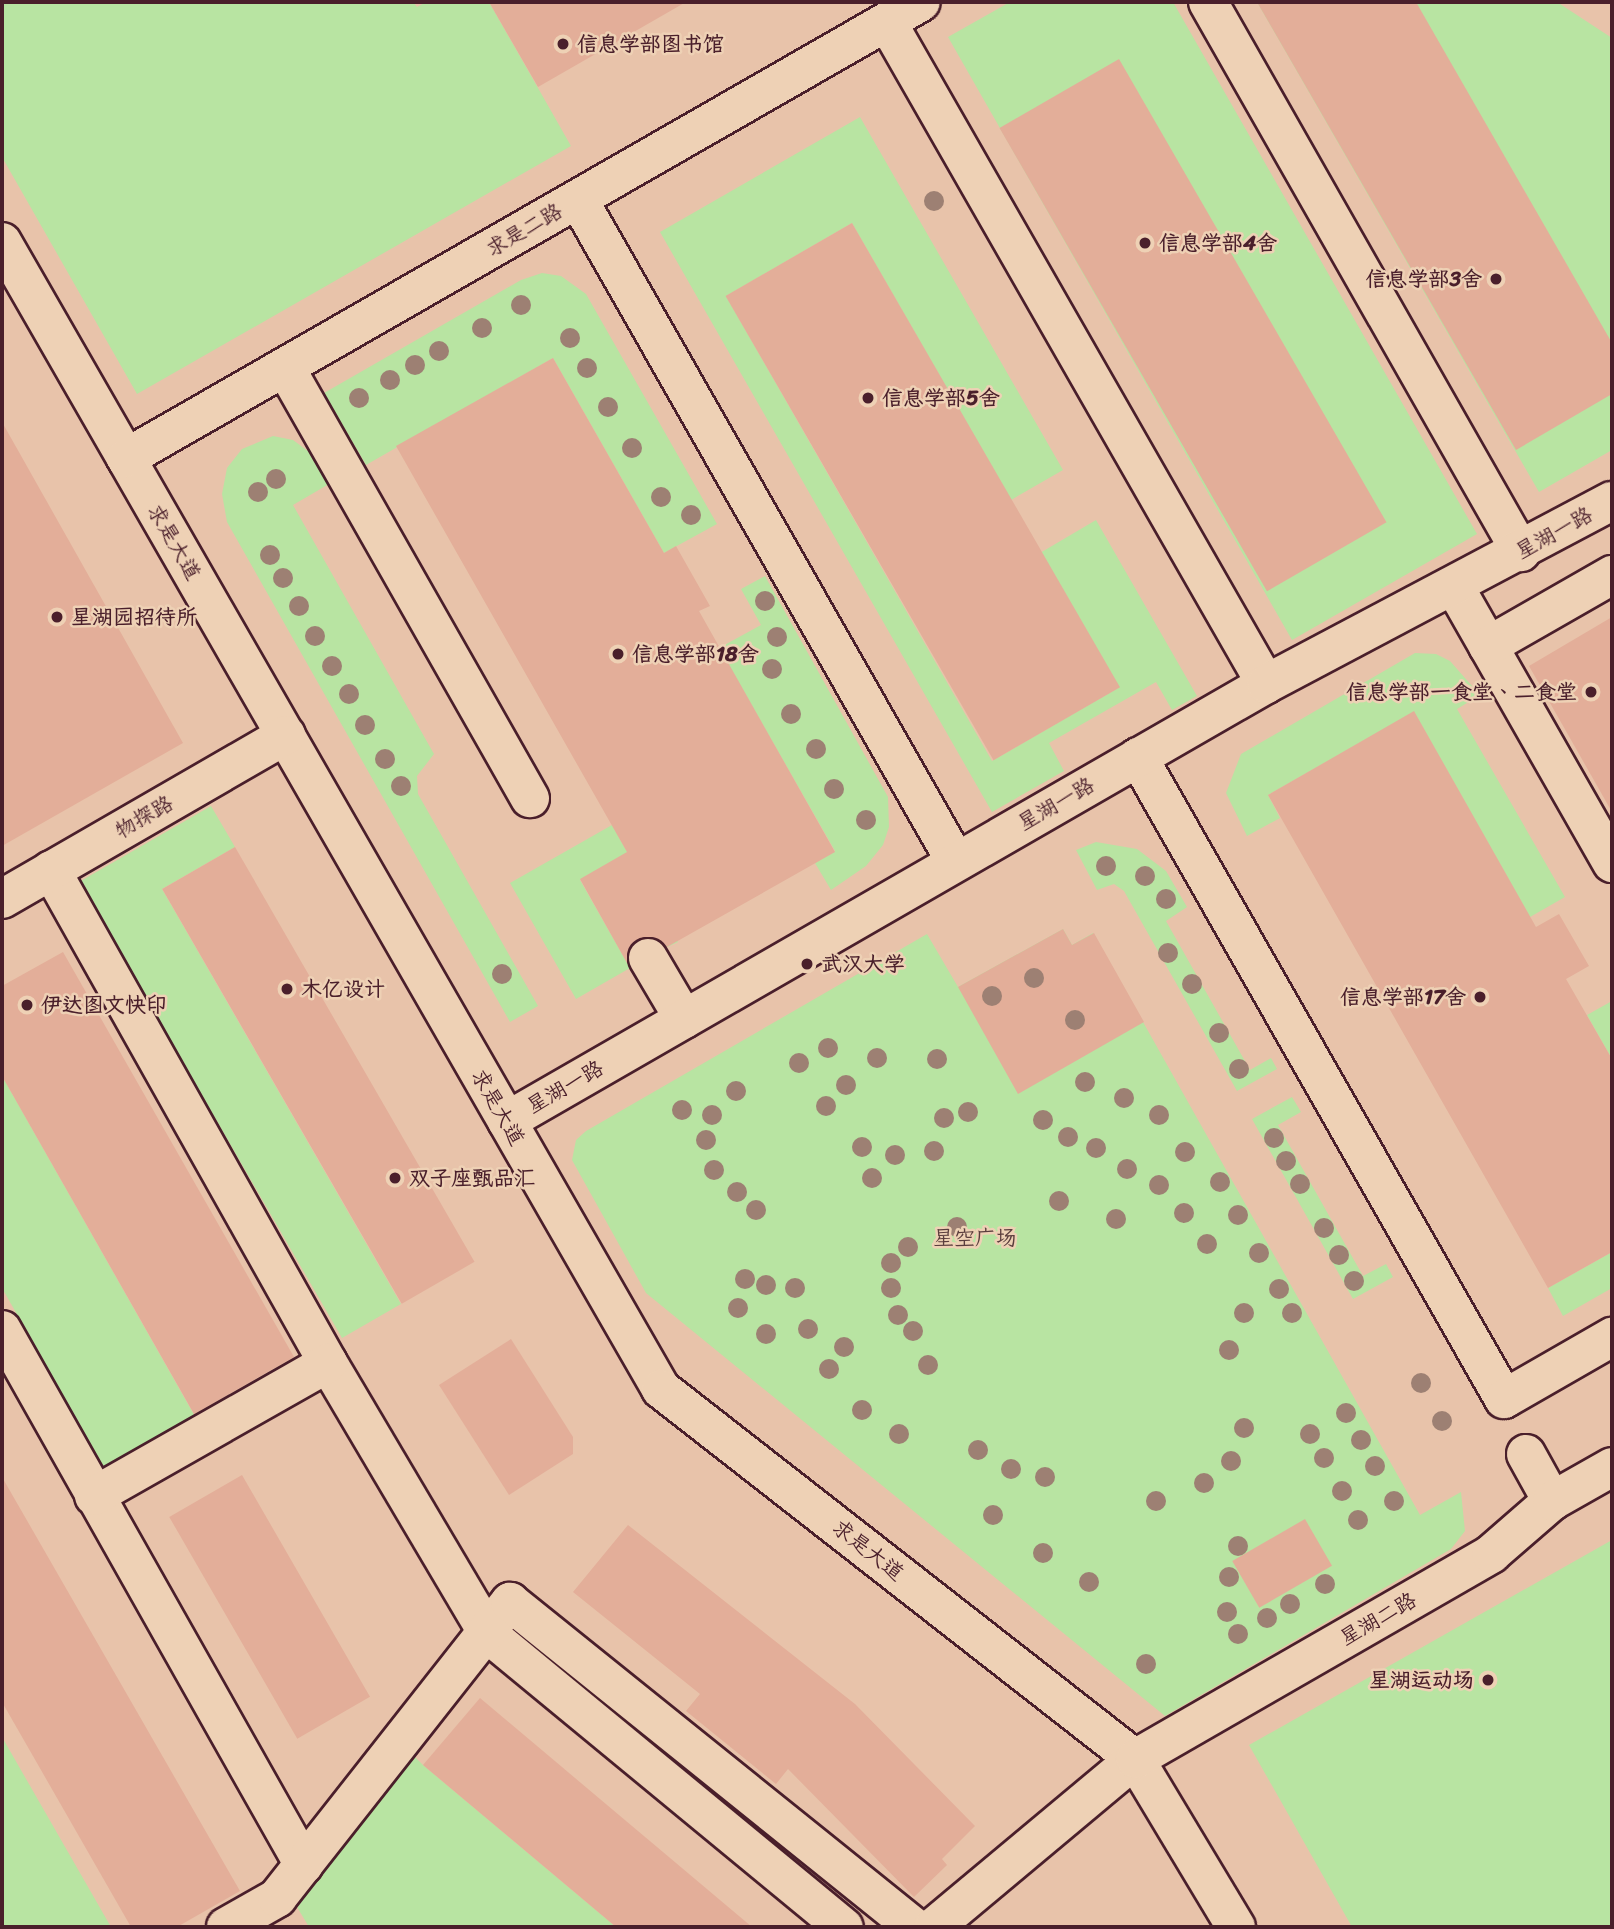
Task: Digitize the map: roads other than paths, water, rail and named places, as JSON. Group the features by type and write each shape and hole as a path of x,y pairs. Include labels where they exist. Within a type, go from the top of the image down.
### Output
{"street":[{"name":"求是二路","path":"126,458 921,2"},
{"path":"1208,2 1521,552"},
{"path":"887,22 1266,684"},
{"path":"578,199 956,862"},
{"name":"求是大道","path":"2,242 16,301 126,458 661,1389 1135,1759 1236,1927"},
{"path":"285,367 530,798"},
{"name":"星湖一路","path":"507,1121 1266,684 1521,552 1612,501"},
{"path":"1488,646 1612,575"},
{"path":"1454,586 1612,863"},
{"name":"物探路","path":"2,899 286,735"},
{"path":"1138,757 1504,1399 1612,1338"},
{"path":"51,870 328,1363 488,1634 844,1927"},
{"path":"648,958 684,1019"},
{"path":"2,1330 304,1865"},
{"path":"94,1496 328,1363"},
{"path":"1526,1454 1552,1501"},
{"name":"星湖二路","path":"934,1927 1135,1759 1491,1554 1552,1501 1612,1467"},
{"path":"226,1927 286,1913 304,1865 488,1634 510,1602 914,1927"}],"place":[{"name":"信息学部图书馆","path":"563,44"},
{"name":"信息学部4舍","path":"1145,243"},
{"name":"信息学部3舍","path":"1496,279"},
{"name":"信息学部5舍","path":"868,398"},
{"name":"星湖园招待所","path":"57,617"},
{"name":"信息学部18舍","path":"618,654"},
{"name":"信息学部一食堂、二食堂","path":"1591,692"},
{"name":"武汉大学","path":"807,964"},
{"name":"木亿设计","path":"287,989"},
{"name":"信息学部17舍","path":"1480,997"},
{"name":"伊达图文快印","path":"27,1005"},
{"name":"双子座甄品汇","path":"395,1178"},
{"name":"星湖运动场","path":"1488,1680"}],"park label":[{"name":"星空广场","path":"975,1238"}]}
